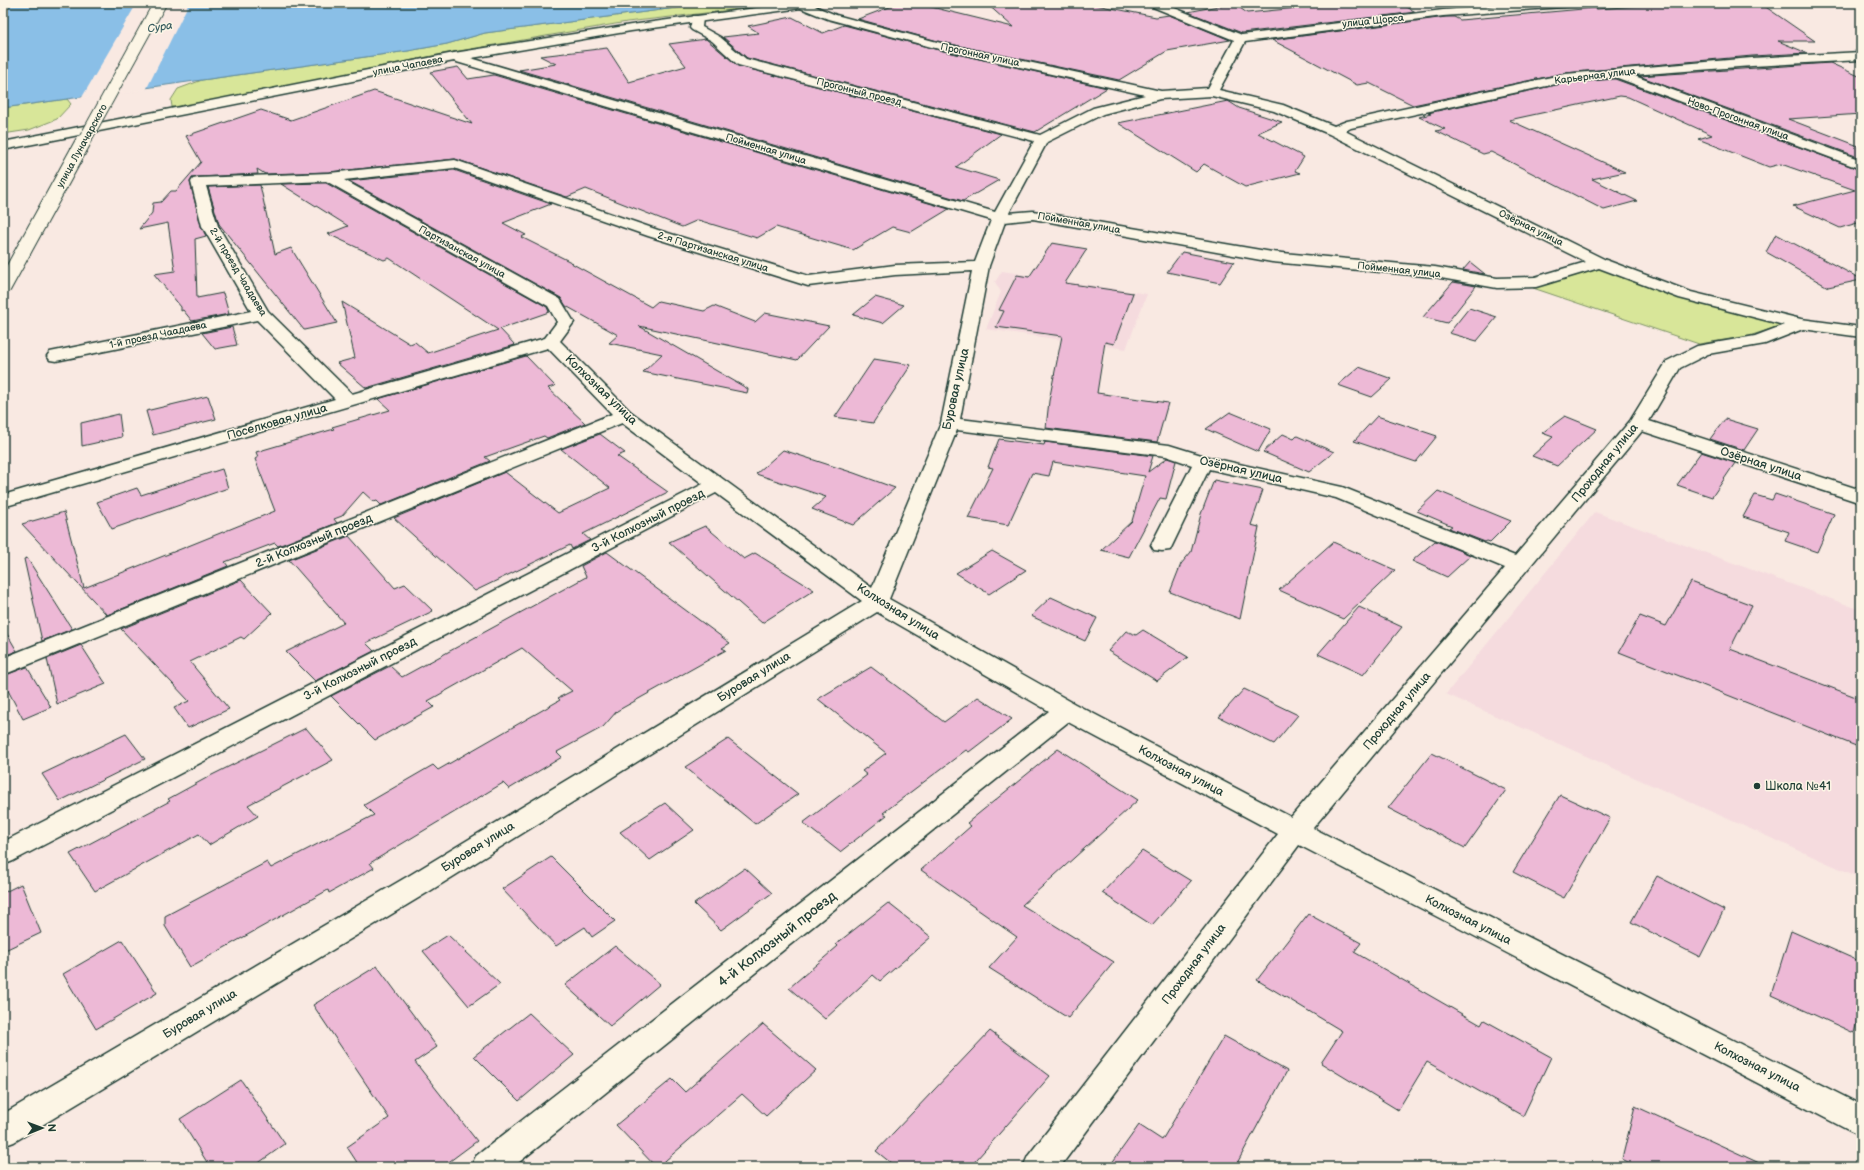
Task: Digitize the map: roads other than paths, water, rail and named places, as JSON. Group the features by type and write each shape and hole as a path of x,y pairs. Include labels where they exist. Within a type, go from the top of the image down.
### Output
{"street":[{"name":"улица Луначарского","path":"3,288 160,3"},
{"name":"улица Чапаева","path":"3,146 454,57 697,18 816,3"},
{"path":"1042,139 1098,111 1160,95 1212,92 1241,39 1152,3"},
{"name":"улица Щорса","path":"1241,39 1436,14 1576,3"},
{"name":"Прогонная улица","path":"802,5 832,17 939,46 1160,95"},
{"name":"Прогонный проезд","path":"697,18 696,28 716,39 742,62 1042,139"},
{"name":"Карьерная улица","path":"1334,131 1347,125 1564,78 1615,72 1861,56"},
{"name":"Пойменная улица","path":"454,57 999,218 1033,215 1272,257 1435,272 1497,283 1536,282 1600,263"},
{"name":"Ново-Прогонная улица","path":"1615,72 1861,165"},
{"name":"Озёрная улица","path":"1212,92 1278,108 1334,131 1600,263 1685,295 1801,324 1861,332"},
{"name":"Буровая улица","path":"3,1131 420,883 877,602 950,422 981,266 999,218 1042,139"},
{"name":"2-я Партизанская улица","path":"329,177 455,164 653,233 808,281 895,270 981,266"},
{"name":"2-й проезд Чаадаева","path":"329,177 198,182 210,226 260,314 348,401"},
{"name":"Партизанская улица","path":"329,177 554,303 566,322 551,342"},
{"name":"1-й проезд Чаадаева","path":"56,356 260,314"},
{"name":"Проходная улица","path":"1040,1167 1295,831 1638,424 1673,364 1703,350 1759,340 1801,324"},
{"name":"Поселковая улица","path":"3,501 551,342"},
{"name":"Колхозная улица","path":"551,342 624,416 877,602 1066,710 1295,831 1861,1121"},
{"name":"2-й Колхозный проезд","path":"3,667 624,416"},
{"name":"Озёрная улица","path":"950,422 1169,450 1203,462 1342,493 1519,566"},
{"name":"Озёрная улица","path":"1638,424 1861,497"},
{"path":"1162,545 1203,462"},
{"name":"3-й Колхозный проезд","path":"3,854 716,485"},
{"name":"4-й Колхозный проезд","path":"488,1167 1066,710"}],"water":[{"name":"Сура","path":"3,3 714,3 485,33 447,44 408,51 3,108"}],"place":[{"name":"Школа №41","path":"1757,786"}]}
